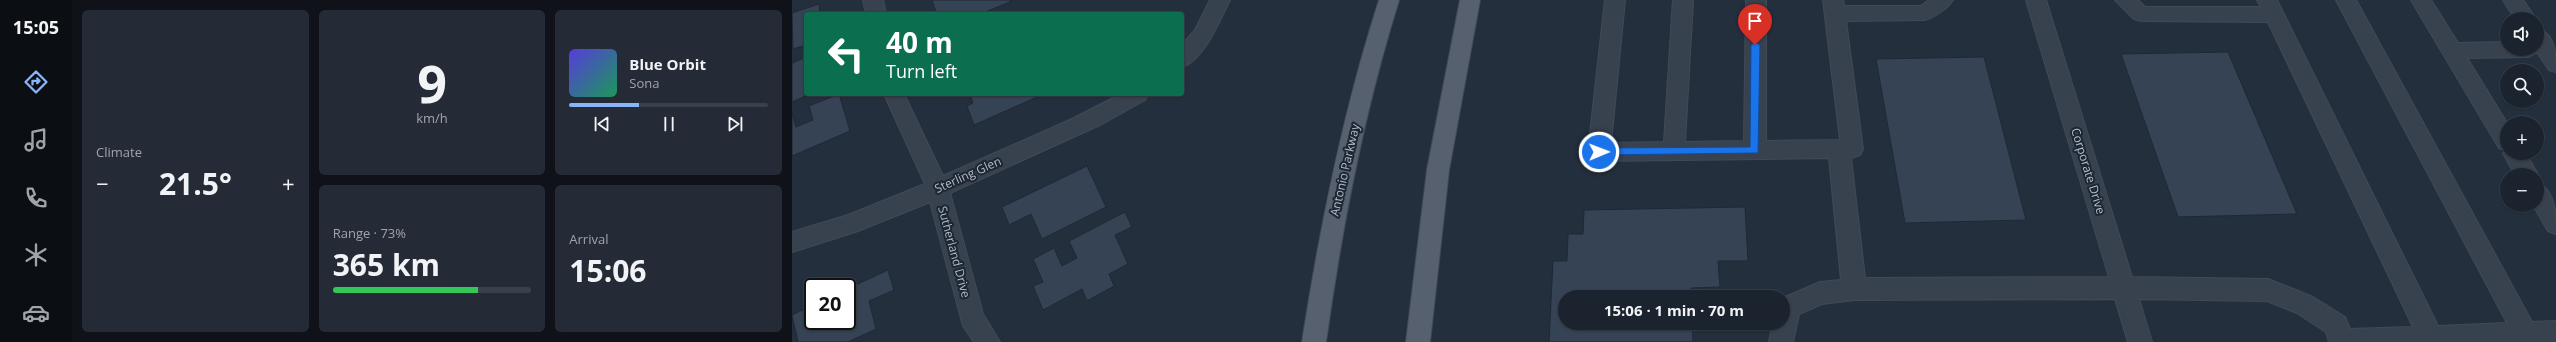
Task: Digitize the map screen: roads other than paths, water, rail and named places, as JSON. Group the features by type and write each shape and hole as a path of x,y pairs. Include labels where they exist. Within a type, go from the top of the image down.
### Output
{"main road":[{"name":"Antonio Parkway","path":"1314,342 1326,253 1374,44 1389,0"},
{"path":"1418,342 1431,209 1449,99 1470,0"}],"street":[{"path":"873,0 876,12"},
{"path":"1184,57 1202,35 1220,0"},
{"path":"1615,0 1599,152 1852,149 1834,7 1925,13 1943,0"},
{"path":"1674,151 1683,0"},
{"path":"1755,150 1756,0"},
{"name":"Corporate Drive","path":"2036,0 2140,342"},
{"path":"2125,0 2141,14 2271,7 2432,340"},
{"path":"2346,0 2527,337"},
{"path":"2421,0 2453,50 2500,130"},
{"path":"2513,0 2521,12"},
{"path":"2453,50 2500,49"},
{"name":"Sutherland Drive","path":"895,96 938,189 972,318 988,342"},
{"name":"Sterling Glen","path":"792,242 833,230 938,189 1105,113 1135,96"},
{"path":"1839,149 1854,289"},
{"path":"2544,204 2556,224"},
{"path":"1781,342 1788,307 1820,293 1854,289 2123,288 2268,290 2305,305 2336,325 2341,341 2527,337 2556,332"}]}
